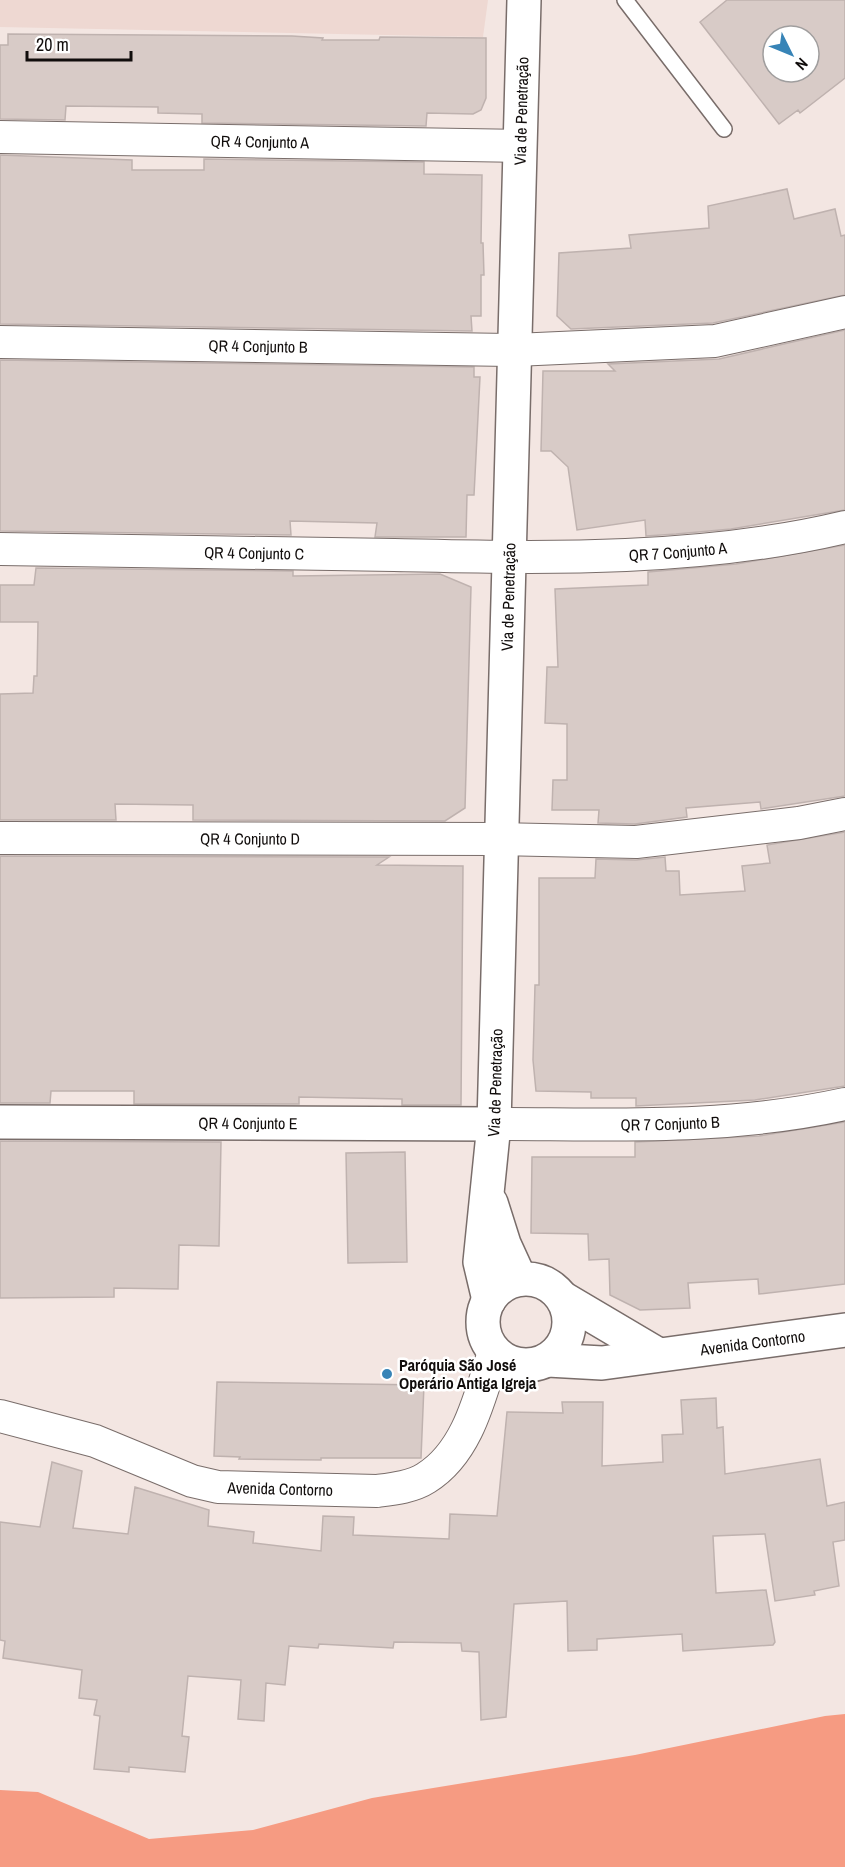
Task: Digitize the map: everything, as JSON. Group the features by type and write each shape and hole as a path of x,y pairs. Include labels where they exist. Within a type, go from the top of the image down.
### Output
{"street":[{"name":"Via de Penetração","path":"489,1300 480,1262 494,1124 507,557 524,0"},
{"name":"QR 4 Conjunto A","path":"0,137 518,146"},
{"path":"515,350 715,341 845,312"},
{"name":"QR 4 Conjunto B","path":"0,342 515,350"},
{"name":"QR 7 Conjunto A","path":"507,557 694,552 767,542 845,527"},
{"name":"QR 4 Conjunto C","path":"0,549 507,557"},
{"path":"500,839 636,842 752,829 845,814"},
{"name":"QR 4 Conjunto D","path":"0,838 500,839"},
{"name":"QR 7 Conjunto B","path":"494,1124 713,1124 792,1114 845,1104"},
{"name":"QR 4 Conjunto E","path":"0,1122 494,1124"},
{"name":"Via de Penetração","path":"488,1193 504,1244 520,1279"},
{"path":"564,1299 570,1321 564,1344 548,1360 529,1366 510,1363 494,1352 484,1336 483,1317 489,1300 502,1286 520,1279 537,1280 553,1287 564,1299 657,1353"},
{"name":"Avenida Contorno","path":"548,1360 602,1363 657,1353 845,1330"},
{"name":"Avenida Contorno","path":"0,1416 95,1441 192,1481 218,1487 377,1491 401,1487 425,1479 444,1465 460,1443 494,1352"}],"lane":[{"path":"625,0 724,129"}],"shaded area":[{"path":"0,0 488,0 483,37 0,27"},
{"path":"845,1714 845,1867 0,1867 0,1790 38,1792 149,1839 253,1830 372,1798 635,1755 825,1716"}],"building":[{"path":"727,0 845,0 845,78 800,113 798,110 779,124 700,22"},
{"path":"8,34 292,36 323,38 322,40 379,40 380,37 486,38 486,98 481,110 473,114 427,113 426,126 202,123 202,114 158,113 158,107 66,106 65,120 0,119 0,45 8,45"},
{"path":"0,155 132,160 132,170 204,170 204,159 424,162 424,174 482,175 481,243 483,243 484,275 481,275 481,316 471,316 472,331 0,324"},
{"path":"787,189 794,219 835,209 841,236 845,235 845,295 713,323 571,329 557,316 559,253 631,248 629,235 709,228 708,206"},
{"path":"845,330 845,510 731,529 676,534 646,536 645,520 577,530 568,467 551,451 541,451 543,371 615,371 608,364 719,359"},
{"path":"0,360 474,367 474,377 480,377 474,495 467,495 466,537 375,537 377,523 290,521 291,535 0,531"},
{"path":"845,545 845,796 761,809 760,802 686,808 687,817 635,824 598,823 599,810 552,810 553,780 567,780 567,724 545,723 547,667 558,667 555,589 648,585 648,572 736,564"},
{"path":"36,568 293,571 293,576 440,574 471,587 465,808 445,821 193,820 193,805 115,804 116,820 0,820 0,694 33,693 34,676 37,676 38,622 0,622 0,585 34,585"},
{"path":"845,832 845,1086 755,1100 636,1106 636,1098 591,1098 591,1092 536,1091 533,1060 535,985 539,985 539,878 595,878 596,859 636,860 665,857 666,871 679,871 680,895 745,891 742,866 770,863 767,845"},
{"path":"0,856 389,857 377,865 463,866 461,1105 402,1105 402,1099 299,1097 299,1104 134,1104 134,1091 51,1091 50,1103 0,1103"},
{"path":"845,1122 845,1284 759,1294 758,1279 688,1283 690,1308 640,1310 610,1295 609,1259 589,1260 588,1234 531,1233 532,1157 635,1157 635,1142 759,1136"},
{"path":"0,1141 221,1142 219,1246 179,1245 178,1289 114,1288 114,1297 0,1298"},
{"path":"405,1152 407,1262 348,1263 346,1153"},
{"path":"217,1382 424,1385 421,1458 321,1458 321,1460 239,1459 240,1457 214,1456"},
{"path":"716,1398 717,1428 723,1427 725,1474 820,1459 827,1506 845,1502 845,1540 833,1542 839,1586 814,1591 815,1595 775,1601 765,1534 713,1536 716,1593 766,1590 775,1642 773,1645 683,1651 682,1634 597,1639 597,1650 568,1651 567,1601 514,1604 506,1717 481,1720 479,1652 462,1651 461,1643 394,1642 393,1648 319,1644 318,1648 289,1646 285,1685 266,1683 264,1721 238,1719 241,1680 188,1676 182,1736 189,1737 185,1772 129,1767 129,1772 94,1769 100,1716 94,1715 97,1700 79,1698 82,1670 3,1658 5,1641 0,1640 0,1522 40,1527 52,1462 82,1471 73,1528 128,1534 135,1487 209,1510 208,1526 254,1532 253,1543 321,1551 323,1516 354,1517 353,1535 449,1539 450,1514 497,1516 507,1412 563,1413 562,1402 603,1402 602,1466 663,1462 662,1435 683,1434 681,1400"}],"place":[{"name":"Paróquia São José Operário Antiga Igreja","path":"387,1374"}]}
